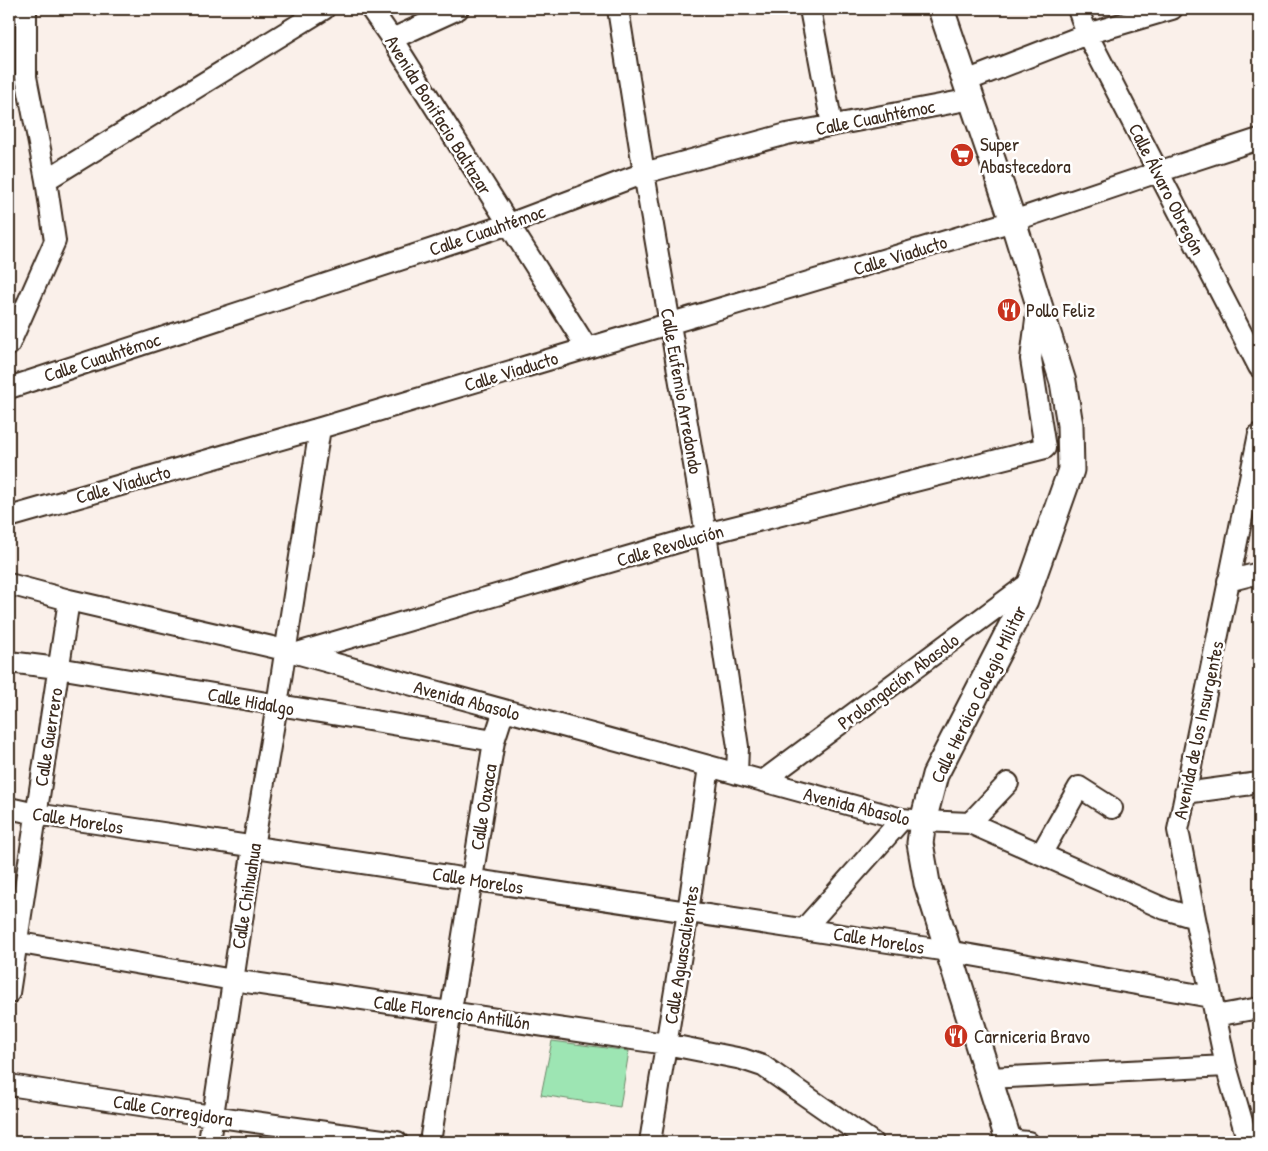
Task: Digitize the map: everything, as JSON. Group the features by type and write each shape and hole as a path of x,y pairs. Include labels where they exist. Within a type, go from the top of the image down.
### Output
{"main road":[{"name":"Calle Heróico Colegio Militar","path":"942,9 1013,221 1063,382 1070,425 1071,470 1025,600 913,820 920,843 927,883 948,951 989,1078 1015,1141"}],"street":[{"path":"9,344 55,241 46,180 26,77 26,9"},
{"path":"46,180 324,9"},
{"name":"Avenida Bonifacio Baltazar","path":"371,9 392,39 587,348"},
{"path":"392,39 458,9"},
{"name":"Calle Eufemio Arredondo","path":"618,9 706,534 738,747 737,774"},
{"path":"810,9 832,125"},
{"name":"Calle Álvaro Obregón","path":"1078,9 1087,34 1259,368"},
{"name":"Calle Cuauhtémoc","path":"9,388 508,224 644,173 787,134 832,125 969,90 1087,34 1168,10"},
{"name":"Calle Viaducto","path":"9,517 320,428 1013,221 1259,140"},
{"name":"Calle Heróico Colegio Militar","path":"1038,304 1031,359 1045,448"},
{"name":"Calle Chihuahua","path":"209,1142 253,847 277,705 291,651 320,428"},
{"name":"Avenida de los Insurgentes","path":"1248,1142 1226,1066 1178,830 1259,434"},
{"name":"Calle Revolución","path":"291,651 706,534 1045,448"},
{"path":"1228,582 1259,573"},
{"name":"Prolongación Abasolo","path":"763,781 1032,580"},
{"name":"Avenida Abasolo","path":"9,584 69,600 291,651 709,767 913,820 970,823"},
{"name":"Calle Guerrero","path":"9,993 13,941 36,814 69,600"},
{"name":"Calle Hidalgo","path":"9,662 58,668 494,741"},
{"name":"Calle Oaxaca","path":"430,1142 494,741 504,710"},
{"name":"Calle Aguascalientes","path":"650,1142 688,912 709,767"},
{"path":"1008,783 970,823 1165,909 1195,918"},
{"path":"1185,793 1259,783"},
{"path":"1041,854 1079,787 1112,808"},
{"name":"Calle Morelos","path":"9,808 36,814 948,951 1213,1006"},
{"path":"804,929 913,820"},
{"name":"Calle Florencio Antillón","path":"13,941 233,980 666,1044 742,1059 763,1066 872,1142"},
{"path":"1213,1006 1259,1008"},
{"path":"989,1078 1226,1066"},
{"name":"Calle Corregidora","path":"9,1085 397,1142"}],"green space":[{"path":"552,1041 629,1051 620,1107 541,1095"}],"place":[{"name":"Super Abastecedora","path":"962,155"},
{"name":"Pollo Feliz","path":"1009,310"},
{"name":"Carniceria Bravo","path":"956,1036"}]}
